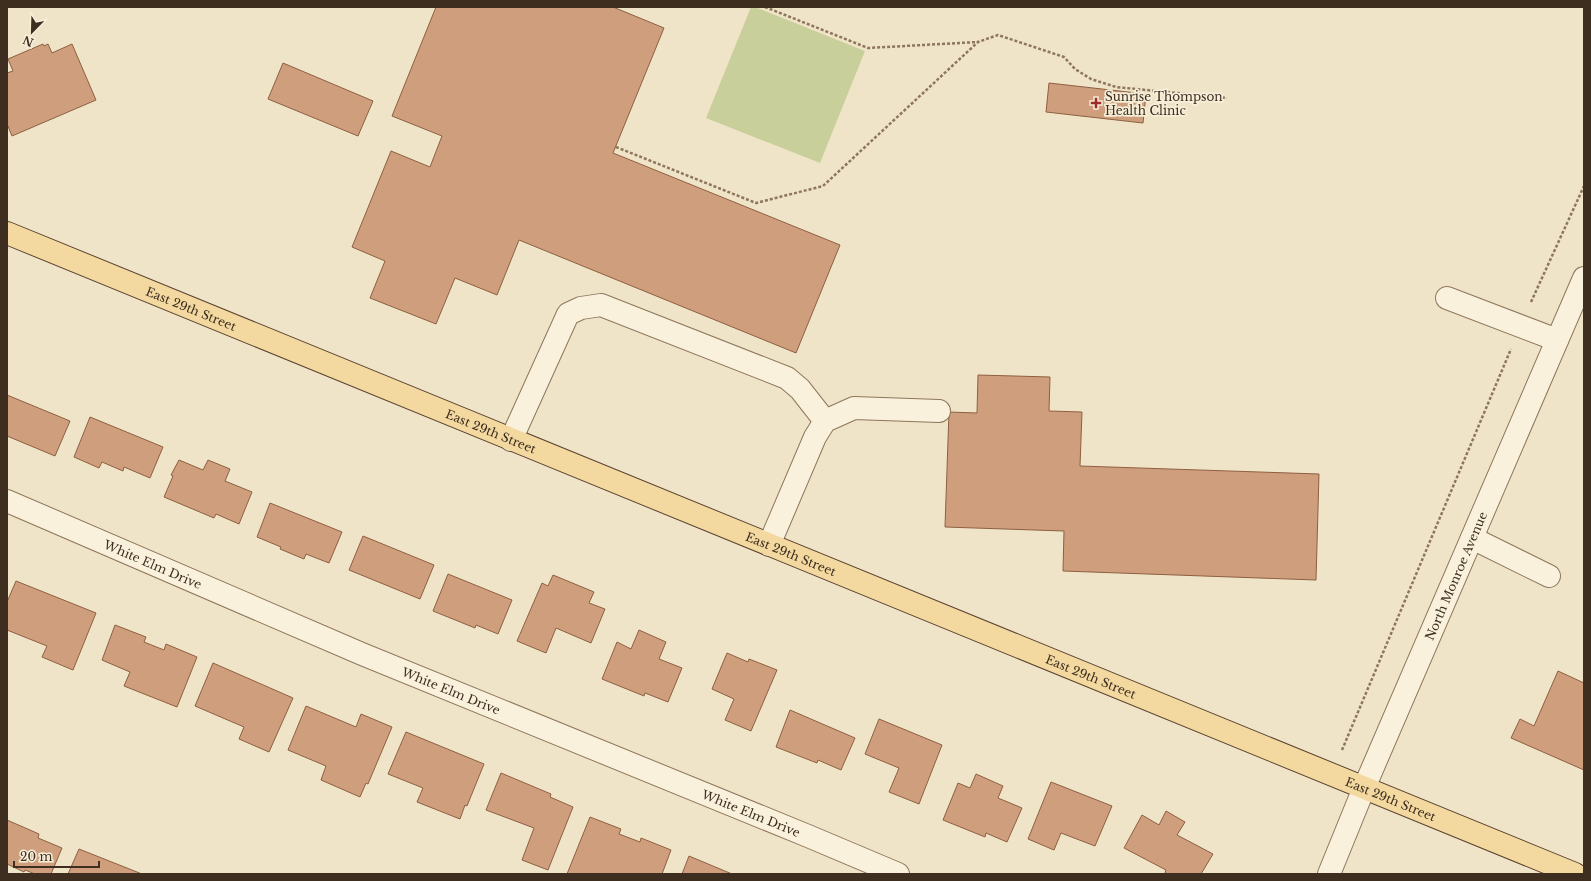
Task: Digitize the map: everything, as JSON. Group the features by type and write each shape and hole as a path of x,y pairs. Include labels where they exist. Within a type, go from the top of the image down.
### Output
{"main road":[{"name":"East 29th Street","path":"7,233 1575,874"}],"street":[{"name":"North Monroe Avenue","path":"1329,874 1364,788 1584,278"},
{"path":"1447,298 1557,340"},
{"path":"512,440 568,314 581,308 601,305 787,378 800,389 825,421"},
{"path":"769,545 815,438 825,421 854,408 939,411"},
{"name":"White Elm Drive","path":"7,501 362,654 898,874"},
{"path":"1472,538 1549,576"}],"path":[{"path":"765,7 868,48 978,42 998,35 1064,56 1076,69 1091,79 1116,87 1227,98"},
{"path":"616,147 756,203 823,186 978,42"},
{"path":"1332,775 1521,326 1584,186"}],"green space":[{"path":"751,7 755,7 865,51 820,163 706,118"}],"building":[{"path":"436,7 613,7 664,28 613,153 840,245 796,353 519,240 497,295 455,278 436,324 370,298 385,261 352,247 391,151 430,167 442,136 392,116"},
{"path":"43,44 44,46 48,44 52,53 72,44 96,100 12,136 7,124 7,73 13,71 8,59"},
{"path":"283,63 373,101 358,136 268,99"},
{"name":"Sunrise Thompson Health Clinic","path":"1049,83 1146,94 1143,123 1046,112"},
{"path":"978,375 1050,377 1049,411 1082,412 1080,466 1319,474 1316,580 1063,571 1064,531 945,527 949,412 977,413"},
{"path":"7,395 70,421 55,456 7,436"},
{"path":"90,417 163,447 150,478 124,467 123,471 102,462 99,468 74,457"},
{"path":"179,460 203,470 208,460 230,469 225,481 252,492 239,524 216,514 214,518 164,497 173,476 171,475"},
{"path":"270,503 342,532 329,563 306,554 304,559 257,537"},
{"path":"363,536 434,565 420,599 349,570"},
{"path":"448,574 512,600 498,634 476,625 475,628 433,611"},
{"path":"553,575 594,592 589,603 605,609 591,643 556,628 546,653 517,641 542,583 548,586"},
{"path":"16,581 96,613 73,670 42,657 47,646 7,630 7,602"},
{"path":"115,625 146,637 144,642 164,650 166,644 197,657 177,707 124,686 130,672 102,660"},
{"path":"639,630 666,642 659,659 682,668 668,702 645,693 644,696 602,679 617,642 631,649"},
{"path":"727,653 748,662 749,659 777,670 751,731 725,720 734,699 712,689"},
{"path":"213,663 293,698 269,752 239,739 244,727 195,706"},
{"path":"1558,671 1584,683 1584,770 1511,738 1520,719 1534,726"},
{"path":"306,706 356,727 361,714 392,727 368,784 366,783 360,797 321,780 326,766 288,750"},
{"path":"790,710 855,738 841,770 818,760 817,763 776,747"},
{"path":"879,719 942,745 919,804 889,792 899,768 865,754"},
{"path":"406,732 484,764 467,806 465,805 460,819 417,802 423,788 388,774"},
{"path":"501,773 551,794 550,797 573,807 548,870 522,860 534,828 486,810"},
{"path":"976,774 1003,786 998,798 1022,808 1007,842 986,833 985,837 943,820 958,783 970,788"},
{"path":"1051,782 1112,806 1095,846 1061,833 1054,850 1028,839"},
{"path":"1166,811 1185,822 1177,835 1213,854 1201,874 1167,874 1165,873 1166,870 1124,848 1142,815 1159,825"},
{"path":"590,817 621,829 619,834 640,842 641,838 671,850 662,874 567,874"},
{"path":"7,820 39,834 38,838 62,848 51,874 35,874 25,870 24,872 7,864"},
{"path":"79,849 142,874 68,874"},
{"path":"689,856 732,874 682,874"}],"place":[{"name":"Sunrise Thompson Health Clinic","path":"1096,103"}]}
